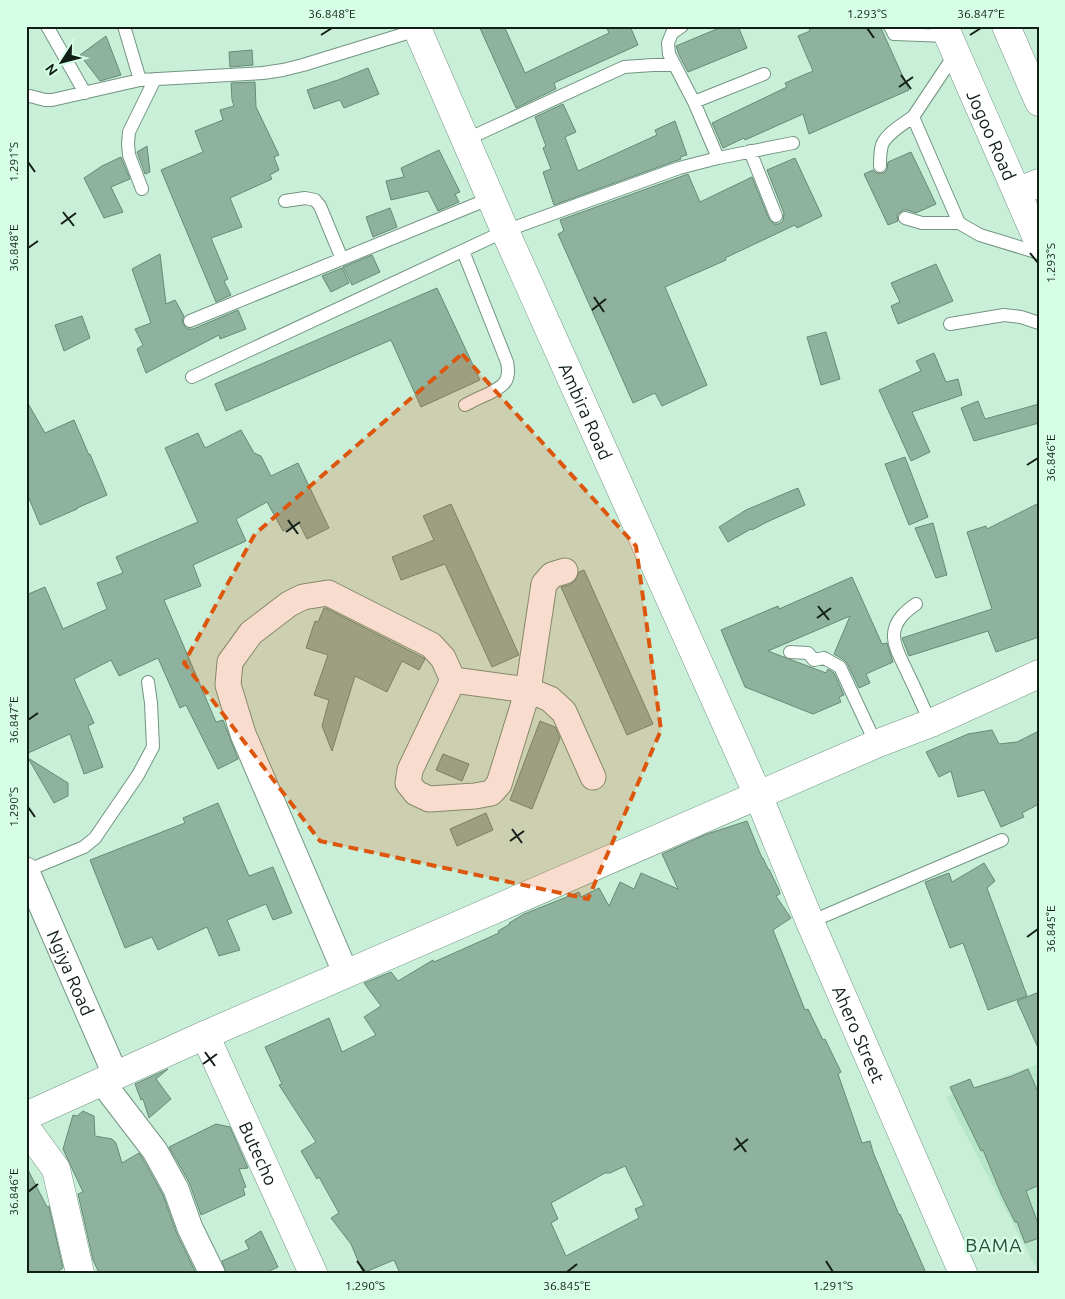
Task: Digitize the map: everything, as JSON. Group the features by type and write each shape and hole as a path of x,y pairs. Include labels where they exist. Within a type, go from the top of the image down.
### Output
{"street":[{"path":"1006,26 1039,102"},
{"name":"Ambira Road","path":"417,28 505,232 758,796"},
{"name":"Jogoo Road","path":"949,38 1028,188 1039,243"},
{"path":"346,974 243,734 228,686 230,662 251,633 289,604 303,597 328,593 431,645 443,658 453,680 410,770 408,783 416,794 429,799 476,796 491,792 500,784 528,690 544,584 552,575 564,571"},
{"path":"26,1116 205,1035 876,744 931,723 1039,674"},
{"path":"453,680 528,690 550,699 564,712 593,777"},
{"name":"Ahero Street","path":"758,796 810,922 963,1273"},
{"name":"Ngiya Road","path":"26,871 109,1079 176,1188 190,1228 212,1273"},
{"name":"Butecho","path":"205,1035 314,1273"},
{"path":"26,1128 56,1169 80,1273"}],"lane":[{"path":"48,26 85,93"},
{"path":"124,26 140,80"},
{"path":"682,26 672,33 668,43 669,54 694,102 718,158"},
{"path":"880,166 881,150 885,141 896,129 912,117 949,38 894,34 890,26"},
{"path":"30,96 52,100 140,80 263,73 283,70 417,28"},
{"path":"466,140 624,68 675,65"},
{"path":"694,102 764,74"},
{"path":"142,189 129,155 129,132 155,79"},
{"path":"912,117 959,223"},
{"path":"192,377 505,232 679,168 793,143"},
{"path":"750,151 776,216"},
{"path":"285,201 305,198 315,200 320,206 342,258"},
{"path":"190,320 491,198"},
{"path":"904,218 922,223 959,223 980,235 1039,253"},
{"path":"463,251 507,362 509,372 506,382 499,388 465,404"},
{"path":"950,324 1004,315 1021,317 1039,323"},
{"path":"916,604 900,619 896,625 894,635 897,650 931,723"},
{"path":"790,652 808,653 814,660 824,658 840,667 876,744"},
{"path":"26,871 84,846 95,838 138,776 153,746 148,682"},
{"path":"810,922 1002,840"}],"highlighted area":[{"path":"462,354 636,546 661,730 588,899 320,841 184,663 255,534"}],"shaded area":[{"path":"1039,1064 1039,1273 946,1097"}],"building":[{"path":"479,26 504,26 525,73 609,33 606,26 630,26 638,45 554,83 556,89 516,108"},
{"path":"724,26 738,26 747,48 688,72 676,46"},
{"path":"808,26 880,26 909,90 809,134 803,114 723,148 712,123 787,87 785,83 813,71 798,36 810,31"},
{"path":"106,36 121,75 100,81 80,55"},
{"path":"252,50 253,65 230,67 229,52"},
{"path":"368,68 379,94 344,108 340,100 314,109 307,90"},
{"path":"255,82 256,107 279,155 274,157 279,170 270,175 272,179 230,198 242,227 211,238 228,279 224,281 231,295 216,302 161,170 203,152 195,131 223,120 220,110 234,106 231,83"},
{"path":"563,104 576,132 565,137 578,171 657,135 655,130 675,121 687,155 680,157 681,159 554,205 543,172 551,169 543,148 546,146 535,117"},
{"path":"147,146 150,172 145,174 137,152"},
{"path":"439,150 460,192 455,194 459,202 438,211 428,191 391,200 386,181 404,177 401,168"},
{"path":"911,152 936,204 916,213 903,210 897,215 898,221 888,225 864,174 873,170 876,173 884,173 887,170 888,162"},
{"path":"121,157 130,179 111,187 123,212 104,218 84,178 102,166"},
{"path":"795,158 822,216 797,228 795,225 725,258 726,260 665,287 707,385 662,406 655,393 633,403 558,234 564,231 560,220 688,174 700,202 752,177 769,219 774,224 779,224 783,221 784,213 767,170"},
{"path":"390,208 397,227 373,237 366,217"},
{"path":"160,254 166,304 175,300 184,316 182,320 185,327 193,329 238,310 246,329 220,339 219,335 146,373 137,349 143,345 135,329 151,323 132,269"},
{"path":"372,255 380,272 352,285 343,267"},
{"path":"936,264 953,301 898,324 891,306 900,302 891,283"},
{"path":"342,268 349,283 331,292 322,276"},
{"path":"437,288 480,380 421,407 391,340 226,411 215,384"},
{"path":"82,316 90,338 64,351 55,325"},
{"path":"826,332 840,379 821,385 807,337"},
{"path":"934,353 946,382 958,379 962,395 912,412 930,452 911,461 879,390 921,371 916,361"},
{"path":"26,400 45,433 74,420 107,495 40,525 26,491"},
{"path":"978,401 985,419 1039,404 1039,423 974,441 961,408"},
{"path":"241,430 254,453 261,456 271,476 298,463 329,528 307,539 299,523 283,531 267,502 236,519 246,541 193,565 201,586 164,600 216,722 223,720 238,759 218,769 186,705 180,708 158,658 119,676 111,660 74,679 94,723 88,726 103,767 84,774 70,734 26,754 26,595 45,587 63,629 107,609 97,583 123,573 116,557 198,522 165,448 198,433 205,448"},
{"path":"905,457 928,517 909,525 885,464"},
{"path":"798,488 805,505 751,529 728,542 719,527 746,510"},
{"path":"1039,503 1039,637 996,652 988,631 909,656 902,638 992,609 967,532 986,526 987,529"},
{"path":"451,504 519,655 492,667 445,564 401,580 392,557 434,540 423,516"},
{"path":"933,523 947,575 936,578 915,528"},
{"path":"584,570 653,724 627,735 561,587 575,581 579,572"},
{"path":"852,577 882,644 887,643 893,662 866,674 870,683 859,688 847,663 834,654 850,616 768,651 826,673 828,669 834,673 844,695 839,697 841,702 813,714 745,687 721,630 778,606 779,609"},
{"path":"324,608 425,659 419,670 402,661 387,692 355,676 332,751 322,726 329,700 314,695 328,655 306,648 315,621 318,622"},
{"path":"540,721 555,727 560,738 532,809 510,800"},
{"path":"992,730 999,744 1017,742 1039,731 1039,804 1022,813 1024,817 1001,827 984,790 958,797 951,771 939,777 926,752 968,734"},
{"path":"443,754 469,764 462,781 436,770"},
{"path":"28,758 68,783 68,796 54,803"},
{"path":"218,803 249,876 273,867 292,913 273,920 266,904 227,920 240,950 219,956 207,927 158,950 152,937 125,948 90,860 185,823 183,818"},
{"path":"486,813 493,830 457,846 450,829"},
{"path":"747,821 762,858 779,890 780,894 776,896 791,918 773,930 805,1010 808,1009 841,1072 838,1074 862,1143 870,1141 899,1215 926,1273 400,1273 394,1260 363,1273 351,1244 331,1218 339,1213 319,1177 317,1179 301,1151 316,1142 279,1085 282,1084 265,1047 329,1018 342,1052 376,1035 364,1017 381,1006 364,983 391,972 398,981 433,960 434,962 499,933 498,931 524,914 579,892 581,897 599,888 609,906 620,882 634,889 641,873 678,889 662,854 707,834","holes":["625,1166 644,1205 635,1209 639,1218 566,1256 551,1223 558,1219 551,1203 605,1173 610,1173"]},
{"path":"984,863 995,881 987,888 1027,996 988,1010 963,943 950,948 925,882 949,873 952,882"},
{"path":"1039,992 1039,1050 1017,1001"},
{"path":"168,1069 156,1079 171,1099 149,1118 143,1099 141,1100 135,1084"},
{"path":"1028,1069 1039,1094 1039,1185 1026,1191 1039,1226 1039,1238 1025,1243 1017,1222 1015,1222 1002,1196 983,1150 981,1151 950,1087 970,1079 974,1088"},
{"path":"83,1111 94,1116 95,1136 112,1139 116,1143 122,1163 139,1153 163,1195 177,1234 196,1273 99,1273 93,1260 78,1194 83,1192 63,1149 73,1115 77,1116"},
{"path":"216,1124 230,1127 248,1168 239,1169 246,1187 243,1188 245,1195 201,1215 189,1182 169,1147"},
{"path":"26,1166 47,1207 49,1206 63,1268 55,1273 26,1273"},
{"path":"261,1231 278,1267 265,1273 226,1273 222,1261 249,1249 245,1241"}],"district":[{"name":"BAMA","path":"994,1245"}]}
